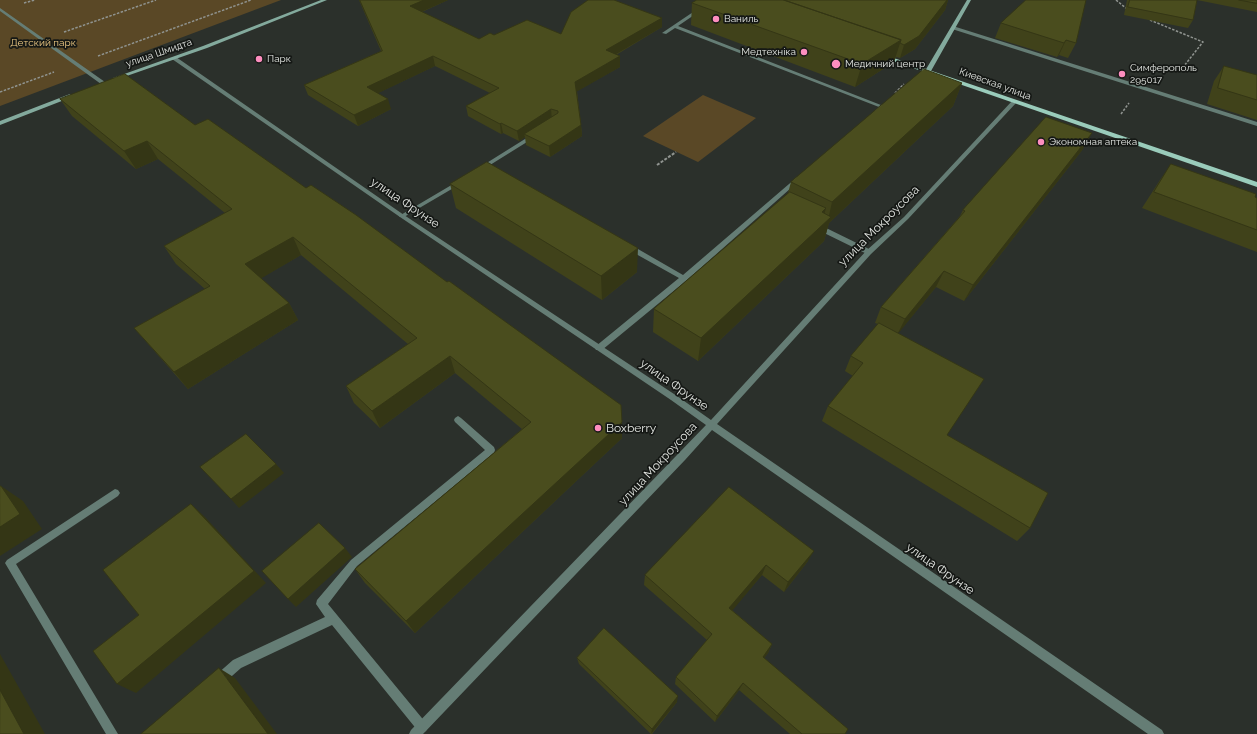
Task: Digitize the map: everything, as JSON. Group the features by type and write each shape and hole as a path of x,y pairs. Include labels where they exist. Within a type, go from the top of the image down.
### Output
{"main road":[{"name":"улица Шмидта","path":"96,86 174,58 325,0"},
{"path":"928,71 970,0"},
{"name":"Киевская улица","path":"879,54 1257,185"},
{"path":"0,123 74,94"}],"street":[{"path":"664,33 714,0"},
{"path":"0,9 78,63 103,83"},
{"path":"674,26 883,107 871,117"},
{"path":"954,28 1257,124"},
{"name":"улица Фрунзе","path":"174,58 402,216 599,348 1158,734"},
{"name":"улица Мокроусова","path":"418,730 711,425 869,252 906,218 1014,102"},
{"path":"471,175 542,130"},
{"path":"599,348 684,278 804,173"},
{"path":"402,216 465,179"},
{"path":"768,203 775,207"},
{"path":"810,223 869,252"},
{"path":"623,244 684,278"},
{"path":"418,730 321,604 354,563 491,450 458,420"},
{"path":"112,734 10,563 115,493"},
{"path":"214,684 237,664 334,619"}],"path":[{"path":"44,39 156,0"},
{"path":"0,92 251,0"},
{"path":"1116,0 1130,11"},
{"path":"1149,20 1203,42 1184,66"},
{"path":"898,89 905,83"},
{"path":"1121,114 1129,102"},
{"path":"657,165 676,152"}],"green space":[{"name":"Детский парк","path":"0,0 281,0 0,106"},
{"path":"703,95 756,118 698,162 643,136"}],"building":[{"path":"360,0 424,0 410,6 479,39 490,33 494,35 527,20 561,34 571,12 588,0 614,0 662,18 606,50 620,56 575,82 581,125 549,146 524,134 558,113 558,111 551,109 517,131 501,123 500,124 466,106 499,88 433,56 367,87 388,99 354,115 304,85 382,51"},
{"path":"697,0 784,0 901,40 862,64 692,3"},
{"path":"784,0 947,0 919,36 904,45 900,43 901,40"},
{"path":"1026,0 1086,0 1076,43 1066,40 1064,43 1001,23"},
{"path":"1130,0 1197,0 1193,20 1128,7"},
{"path":"1239,0 1257,0 1257,3"},
{"path":"1224,66 1257,75 1257,100 1218,88"},
{"path":"924,69 962,83 832,202 791,182"},
{"path":"125,74 195,125 208,119 306,188 311,185 356,215 447,282 449,281 621,405 622,422 406,621 355,569 531,422 450,356 372,411 346,386 417,338 293,237 245,264 289,303 174,372 134,328 210,286 164,246 232,209 147,141 124,151 60,99"},
{"path":"1046,117 1092,133 973,285 944,271 905,319 881,307 965,211 963,210"},
{"path":"487,162 638,248 601,276 450,184"},
{"path":"1171,164 1256,194 1257,230 1154,192"},
{"path":"790,192 826,208 822,212 831,217 701,338 654,309"},
{"path":"879,323 984,379 947,435 1048,493 1030,528 828,406 863,363 851,356"},
{"path":"246,434 276,464 231,499 200,467"},
{"path":"0,486 20,514 0,527"},
{"path":"729,487 814,551 788,582 766,565 729,608 772,644 763,657 848,729 845,734 802,734 743,683 717,716 676,677 712,634 645,575"},
{"path":"191,504 254,571 117,684 93,651 139,615 103,570"},
{"path":"319,523 345,548 288,599 262,571"},
{"path":"604,628 678,696 652,729 577,658"},
{"path":"219,668 268,734 141,734"},
{"path":"0,690 24,734 0,734"}],"place":[{"name":"Ваниль","path":"716,19"},
{"name":"Медтехніка","path":"804,52"},
{"name":"Парк","path":"259,59"},
{"name":"Медичний центр","path":"836,64"},
{"name":"Симферополь 295017","path":"1122,74"},
{"name":"Экономная аптека","path":"1041,142"},
{"name":"Boxberry","path":"598,428"}]}
